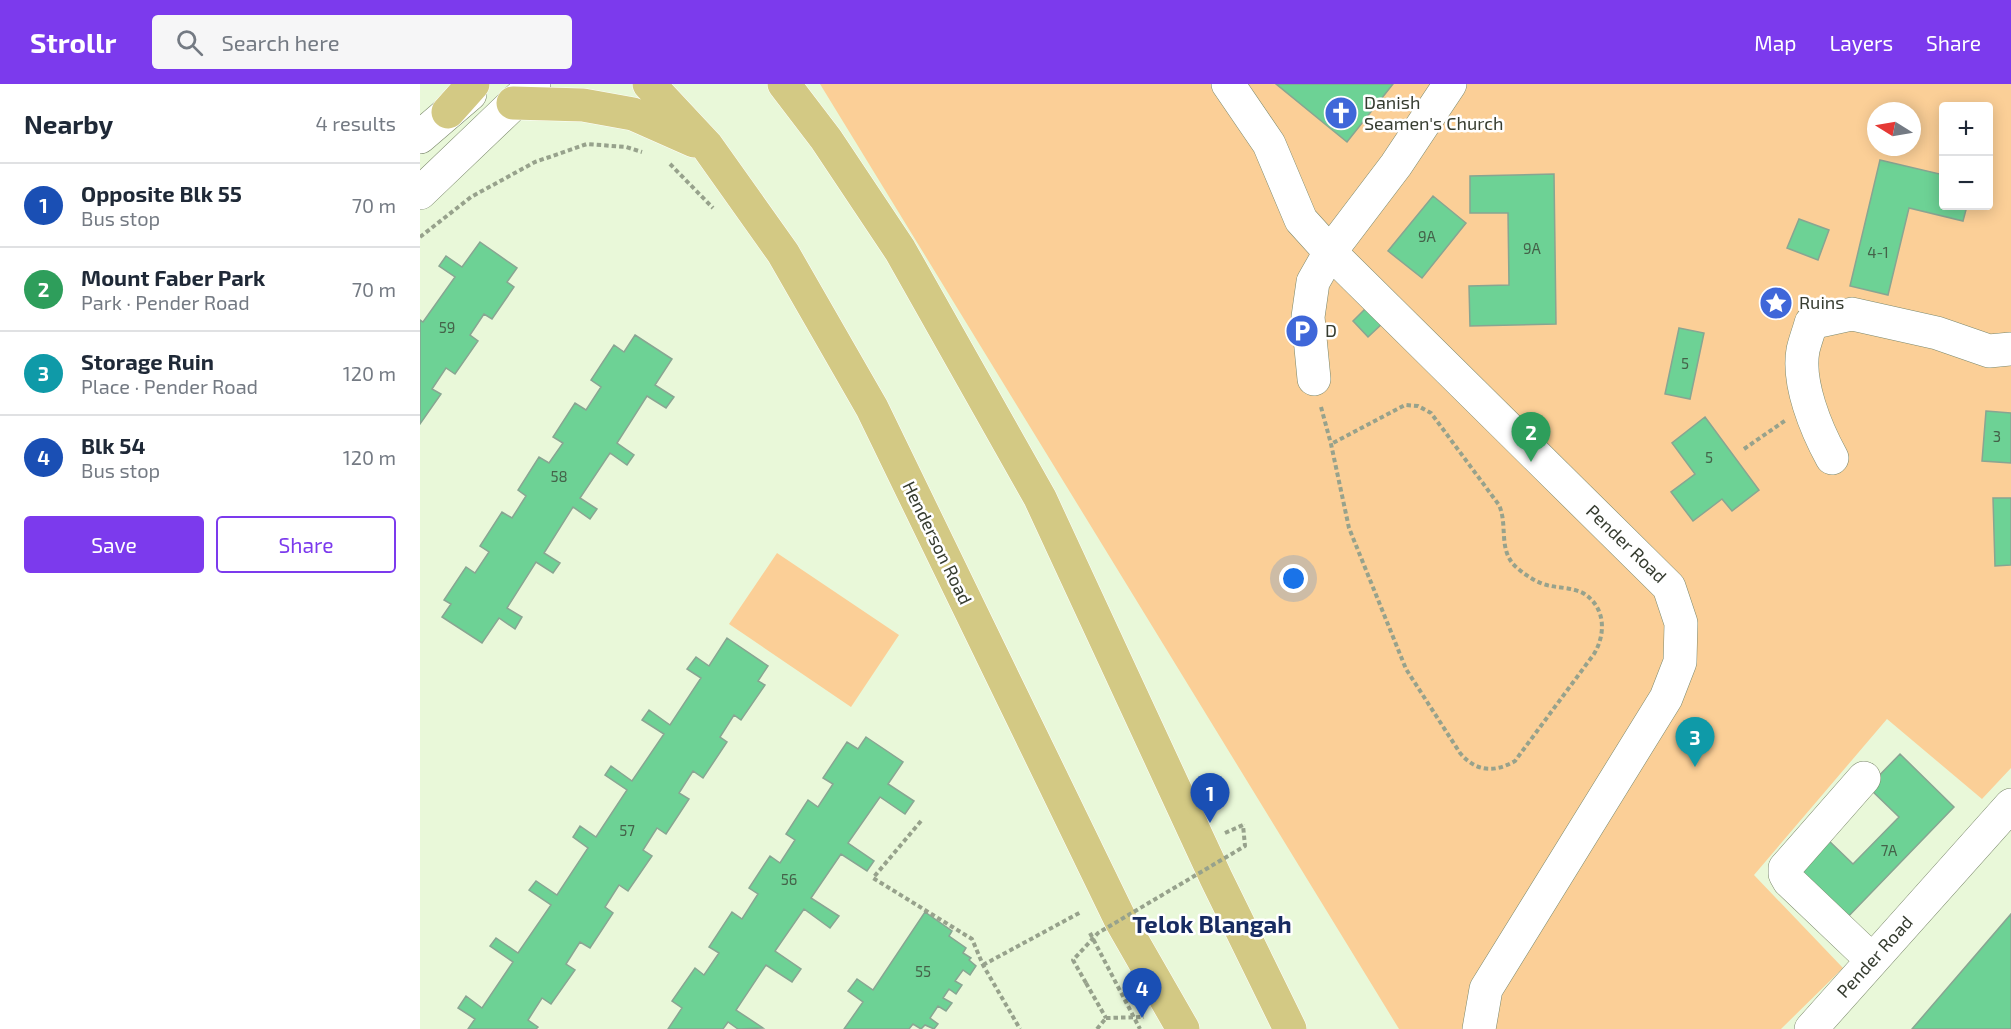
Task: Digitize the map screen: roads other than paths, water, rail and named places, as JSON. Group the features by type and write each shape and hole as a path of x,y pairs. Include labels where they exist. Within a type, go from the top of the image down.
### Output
{"main road":[{"path":"448,112 473,84"},
{"name":"Henderson Road","path":"649,84 706,146 787,260 872,408 1121,921 1183,1029"},
{"path":"784,84 826,139 900,250 1041,498 1216,878 1290,1029"},
{"path":"523,94 633,114 706,146"}],"street":[{"path":"420,137 483,84"},
{"name":"Pender Road","path":"1228,84 1269,144 1301,220 1330,252 1670,587 1681,623 1680,662 1666,698 1486,989 1479,1029"},
{"path":"1314,379 1308,317 1313,282 1330,252 1396,165 1450,84"},
{"path":"420,193 523,94"},
{"path":"1832,458 1819,434 1804,384 1803,351 1812,322 1851,314 1937,333 1989,351 2011,349"},
{"path":"1864,778 1785,868 1785,874 1789,881 1872,960"},
{"name":"Pender Road","path":"1811,1029 2011,805"}],"place":[{"name":"Danish Seamen's Church","path":"1341,113"},
{"name":"Ruins","path":"1776,303"},
{"name":"D","path":"1302,331"},
{"name":"Mount Faber Park","path":"1531,462"},
{"name":"Storage Ruin","path":"1695,767"},
{"name":"Opposite Blk 55","path":"1210,823"},
{"name":"Blk 54","path":"1142,1018"}],"district":[{"name":"Telok Blangah","path":"1212,925"}]}
